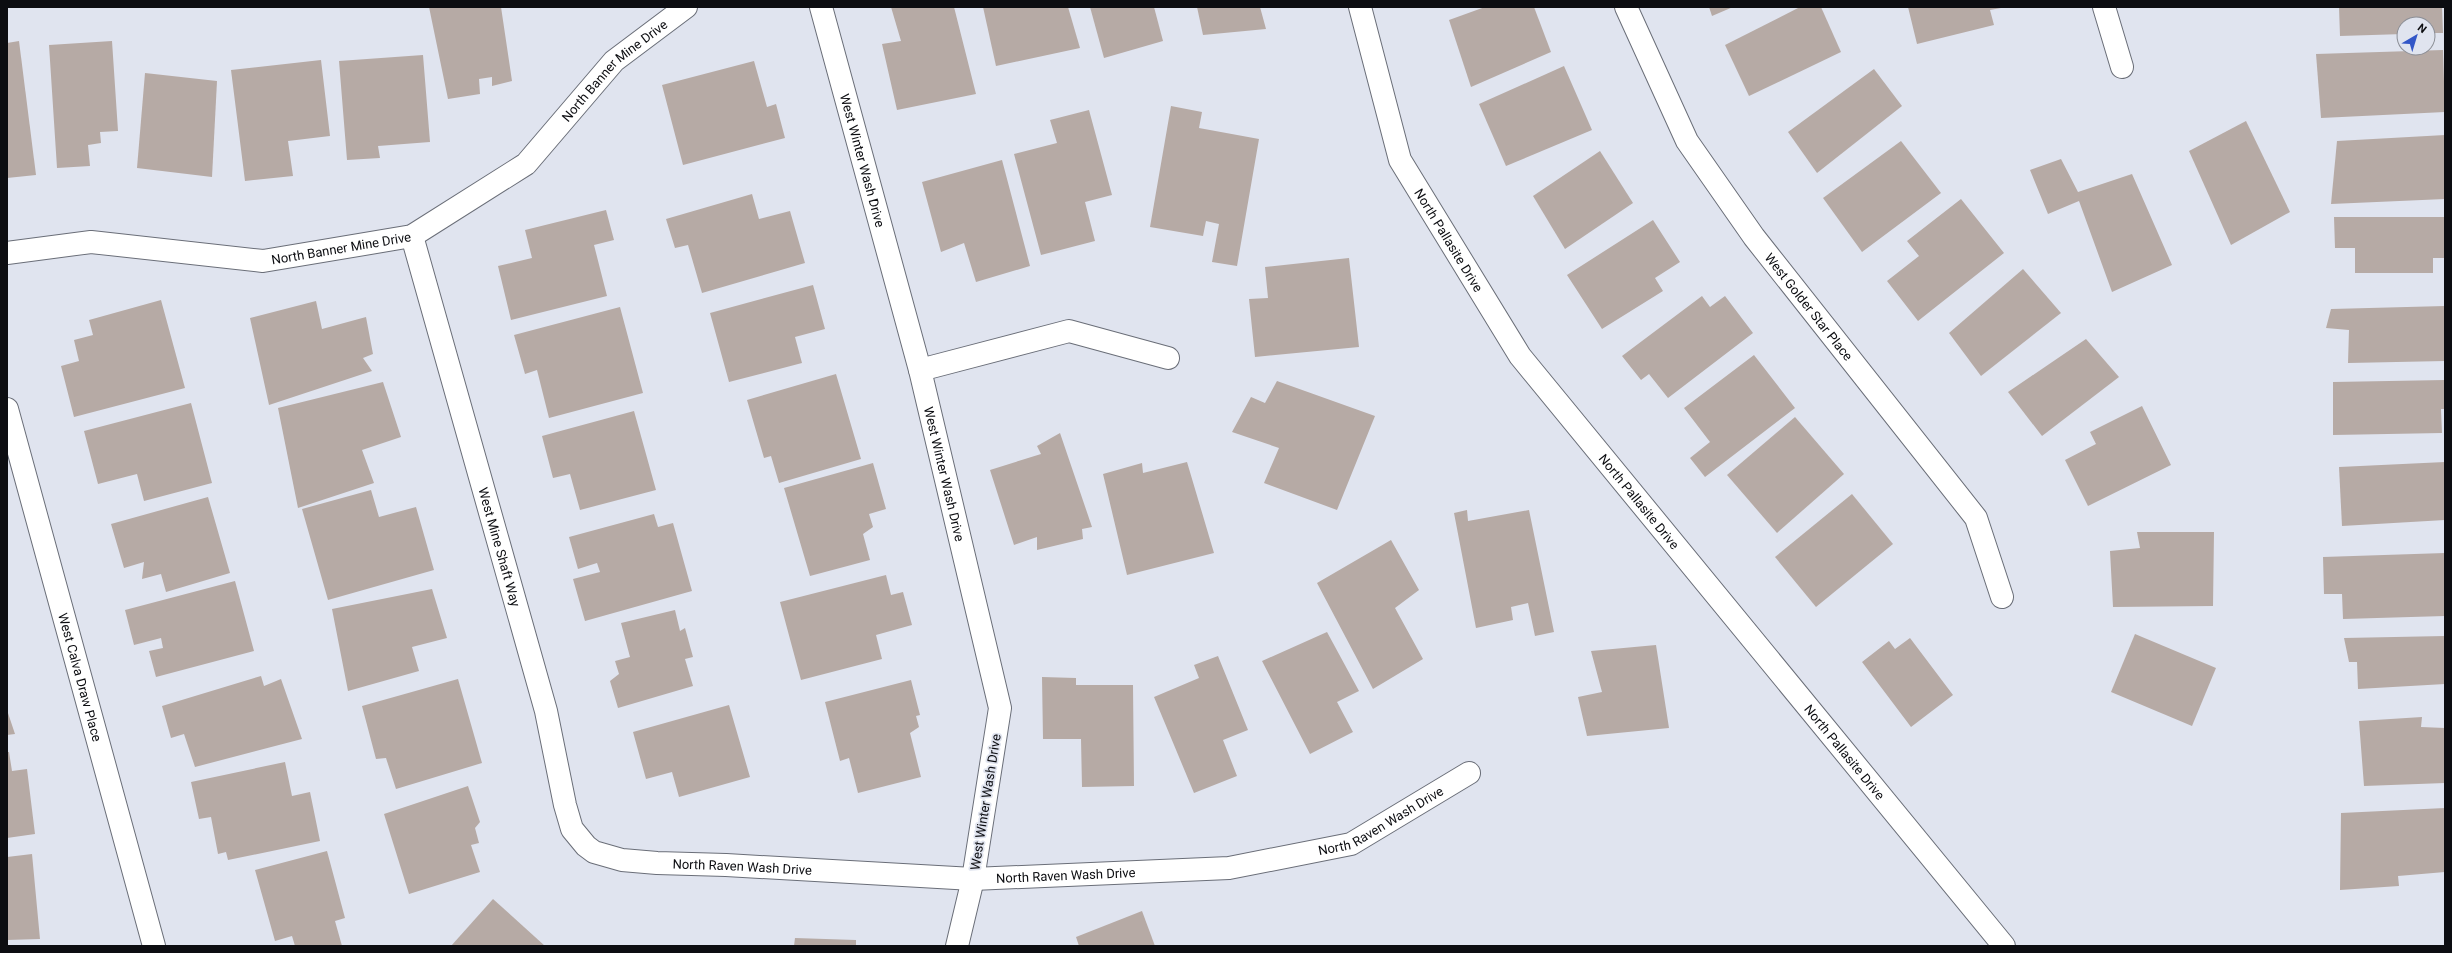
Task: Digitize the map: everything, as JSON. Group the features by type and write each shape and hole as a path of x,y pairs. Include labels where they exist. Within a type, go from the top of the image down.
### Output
{"street":[{"name":"North Banner Mine Drive","path":"7,253 91,242 263,261 412,236 526,164 614,61 686,7"},
{"name":"West Winter Wash Drive","path":"821,7 920,370 1000,708 973,879 957,946"},
{"name":"North Pallasite Drive","path":"1360,7 1400,160 1520,356 2004,946"},
{"name":"West Golder Star Place","path":"1626,7 1687,141 1754,237 1976,518 2002,597"},
{"path":"2104,7 2122,67"},
{"name":"West Mine Shaft Way","path":"412,236 546,712 565,806 572,829 586,846 594,852"},
{"path":"920,370 1069,331 1168,358"},
{"name":"West Calva Draw Place","path":"7,409 154,946"},
{"name":"North Raven Wash Drive","path":"594,852 622,860 658,863 726,865 973,879 1229,868 1351,844 1469,773"}],"building":[{"path":"429,7 501,7 512,81 492,86 492,77 479,79 480,94 448,99"},
{"path":"891,7 954,7 976,94 897,110 882,44 901,41"},
{"path":"983,7 1068,7 1080,48 996,66"},
{"path":"1090,7 1154,7 1163,41 1104,58"},
{"path":"1197,7 1260,7 1266,29 1203,35"},
{"path":"1485,7 1534,7 1551,52 1471,87 1449,20"},
{"path":"1709,7 1733,7 1712,16"},
{"path":"1800,7 1821,7 1841,52 1749,96 1725,45"},
{"path":"1908,7 2001,8 1990,10 1994,25 1917,44"},
{"path":"2339,7 2442,7 2443,33 2436,33 2436,16 2396,16 2396,34 2340,36"},
{"path":"19,41 36,175 7,178 7,43"},
{"path":"112,41 118,131 100,132 101,143 88,145 90,166 57,168 49,45"},
{"path":"2436,50 2443,50 2445,112 2321,118 2316,54 2396,51 2396,56 2436,56"},
{"path":"423,55 430,142 378,146 380,158 347,160 339,61"},
{"path":"321,60 330,136 288,141 293,176 245,181 231,70"},
{"path":"754,61 767,107 776,104 785,138 683,165 662,85"},
{"path":"1564,66 1592,130 1506,166 1479,104"},
{"path":"1874,69 1902,106 1817,173 1788,132"},
{"path":"145,73 217,81 212,177 137,168"},
{"path":"1171,106 1202,112 1199,128 1259,139 1237,266 1212,262 1219,224 1206,221 1203,236 1150,227"},
{"path":"1089,110 1112,195 1085,202 1095,241 1041,255 1014,154 1057,143 1050,120"},
{"path":"2246,121 2290,212 2231,245 2189,151"},
{"path":"2445,135 2445,199 2331,204 2337,141"},
{"path":"1901,141 1941,193 1862,252 1823,198"},
{"path":"1600,151 1633,203 1565,249 1533,196"},
{"path":"2061,159 2078,192 2132,174 2172,265 2112,292 2079,201 2048,214 2030,170"},
{"path":"1002,160 1030,266 976,282 964,243 941,252 922,182"},
{"path":"752,194 759,219 790,211 805,263 702,293 688,245 675,248 666,219"},
{"path":"1961,199 2004,253 1918,321 1887,281 1919,256 1907,241"},
{"path":"606,210 614,240 594,245 607,296 511,320 498,266 532,258 525,230"},
{"path":"2334,217 2445,217 2445,258 2433,258 2433,273 2355,273 2355,248 2335,248"},
{"path":"1653,220 1680,262 1655,278 1663,291 1602,329 1567,275"},
{"path":"1349,258 1359,347 1255,357 1249,299 1268,298 1265,267"},
{"path":"2023,269 2061,313 1981,376 1949,333"},
{"path":"813,285 825,329 795,337 802,363 729,382 710,313"},
{"path":"1702,296 1710,307 1725,296 1753,333 1668,398 1649,374 1641,380 1622,356"},
{"path":"161,300 185,388 74,417 61,366 79,361 74,340 93,335 89,320"},
{"path":"316,301 322,329 366,317 373,354 363,358 372,371 269,405 250,318"},
{"path":"2445,306 2445,361 2348,363 2349,330 2326,328 2331,309"},
{"path":"620,307 643,393 549,418 537,370 525,374 514,335"},
{"path":"2086,339 2119,377 2042,436 2008,392"},
{"path":"1754,355 1795,408 1705,477 1690,458 1710,442 1684,408"},
{"path":"836,374 861,459 779,483 771,456 764,458 747,400"},
{"path":"2445,380 2445,409 2441,409 2442,433 2333,435 2333,382"},
{"path":"1277,381 1375,416 1337,510 1264,483 1279,448 1232,432 1251,397 1265,403"},
{"path":"383,382 401,437 362,450 374,483 298,508 278,408"},
{"path":"191,403 212,483 144,501 137,474 98,484 84,431"},
{"path":"2142,406 2171,465 2088,506 2065,460 2096,444 2090,432"},
{"path":"634,411 656,490 580,510 570,474 553,478 542,436"},
{"path":"1795,417 1844,474 1777,533 1727,475"},
{"path":"1060,433 1092,527 1082,529 1083,539 1037,550 1037,537 1014,545 990,470 1041,454 1037,446"},
{"path":"1187,462 1214,553 1127,575 1103,474 1142,463 1143,473"},
{"path":"2445,462 2445,520 2342,526 2339,467"},
{"path":"873,463 886,509 869,514 873,527 863,534 870,560 810,576 784,488"},
{"path":"371,490 379,517 416,507 434,570 328,600 302,509"},
{"path":"1852,494 1893,544 1816,607 1775,557"},
{"path":"208,497 230,573 166,592 161,574 142,579 144,562 124,568 111,524"},
{"path":"1467,510 1468,521 1529,510 1554,632 1535,636 1528,603 1511,607 1513,620 1476,628 1454,513"},
{"path":"654,514 658,527 673,523 692,591 585,621 573,579 600,572 597,563 578,569 569,537"},
{"path":"2137,532 2214,532 2213,606 2113,607 2110,551 2140,548"},
{"path":"1391,540 1419,590 1395,608 1423,659 1373,689 1317,583"},
{"path":"2445,553 2445,616 2343,619 2342,594 2324,594 2323,557"},
{"path":"886,575 891,595 903,592 912,625 876,635 882,659 801,680 780,602"},
{"path":"235,581 254,651 156,677 149,651 163,648 161,638 134,645 125,610"},
{"path":"432,589 447,638 412,647 419,671 348,691 332,609"},
{"path":"675,610 680,631 685,628 693,657 685,659 693,686 618,708 610,681 619,674 615,661 630,657 621,623"},
{"path":"1327,632 1359,691 1337,702 1353,732 1310,754 1262,661"},
{"path":"2135,634 2216,668 2192,726 2111,692"},
{"path":"2445,636 2445,684 2358,689 2357,662 2349,662 2344,638"},
{"path":"1910,638 1953,695 1911,727 1862,662 1889,641 1895,649"},
{"path":"1656,645 1669,728 1587,736 1578,697 1602,692 1591,651"},
{"path":"1218,656 1248,730 1223,740 1237,776 1194,793 1154,697 1199,678 1194,665"},
{"path":"261,676 264,686 281,679 302,739 195,767 184,734 171,738 162,706"},
{"path":"1042,677 1076,678 1076,685 1133,685 1134,786 1082,787 1081,739 1043,739"},
{"path":"458,679 482,763 396,789 386,758 376,759 362,706"},
{"path":"911,680 920,715 916,716 919,727 910,733 921,777 858,793 849,758 840,761 825,702"},
{"path":"729,705 750,777 679,797 672,772 646,779 633,732"},
{"path":"7,710 15,734 7,735"},
{"path":"2422,717 2421,727 2445,728 2445,783 2364,786 2359,721"},
{"path":"7,752 9,752 12,771 27,769 35,834 7,838"},
{"path":"285,762 292,796 310,792 320,841 228,860 226,852 218,854 211,817 199,819 191,782"},
{"path":"468,786 480,822 475,828 479,843 471,845 480,872 409,894 384,814"},
{"path":"2445,808 2445,872 2398,876 2399,886 2340,890 2341,813"},
{"path":"327,851 345,918 335,921 342,946 295,946 292,936 275,941 255,870"},
{"path":"32,854 40,939 7,940 7,857"},
{"path":"493,899 545,946 451,946"},
{"path":"1142,911 1155,946 1079,946 1076,937"},
{"path":"795,938 856,940 856,946 794,946"}]}
